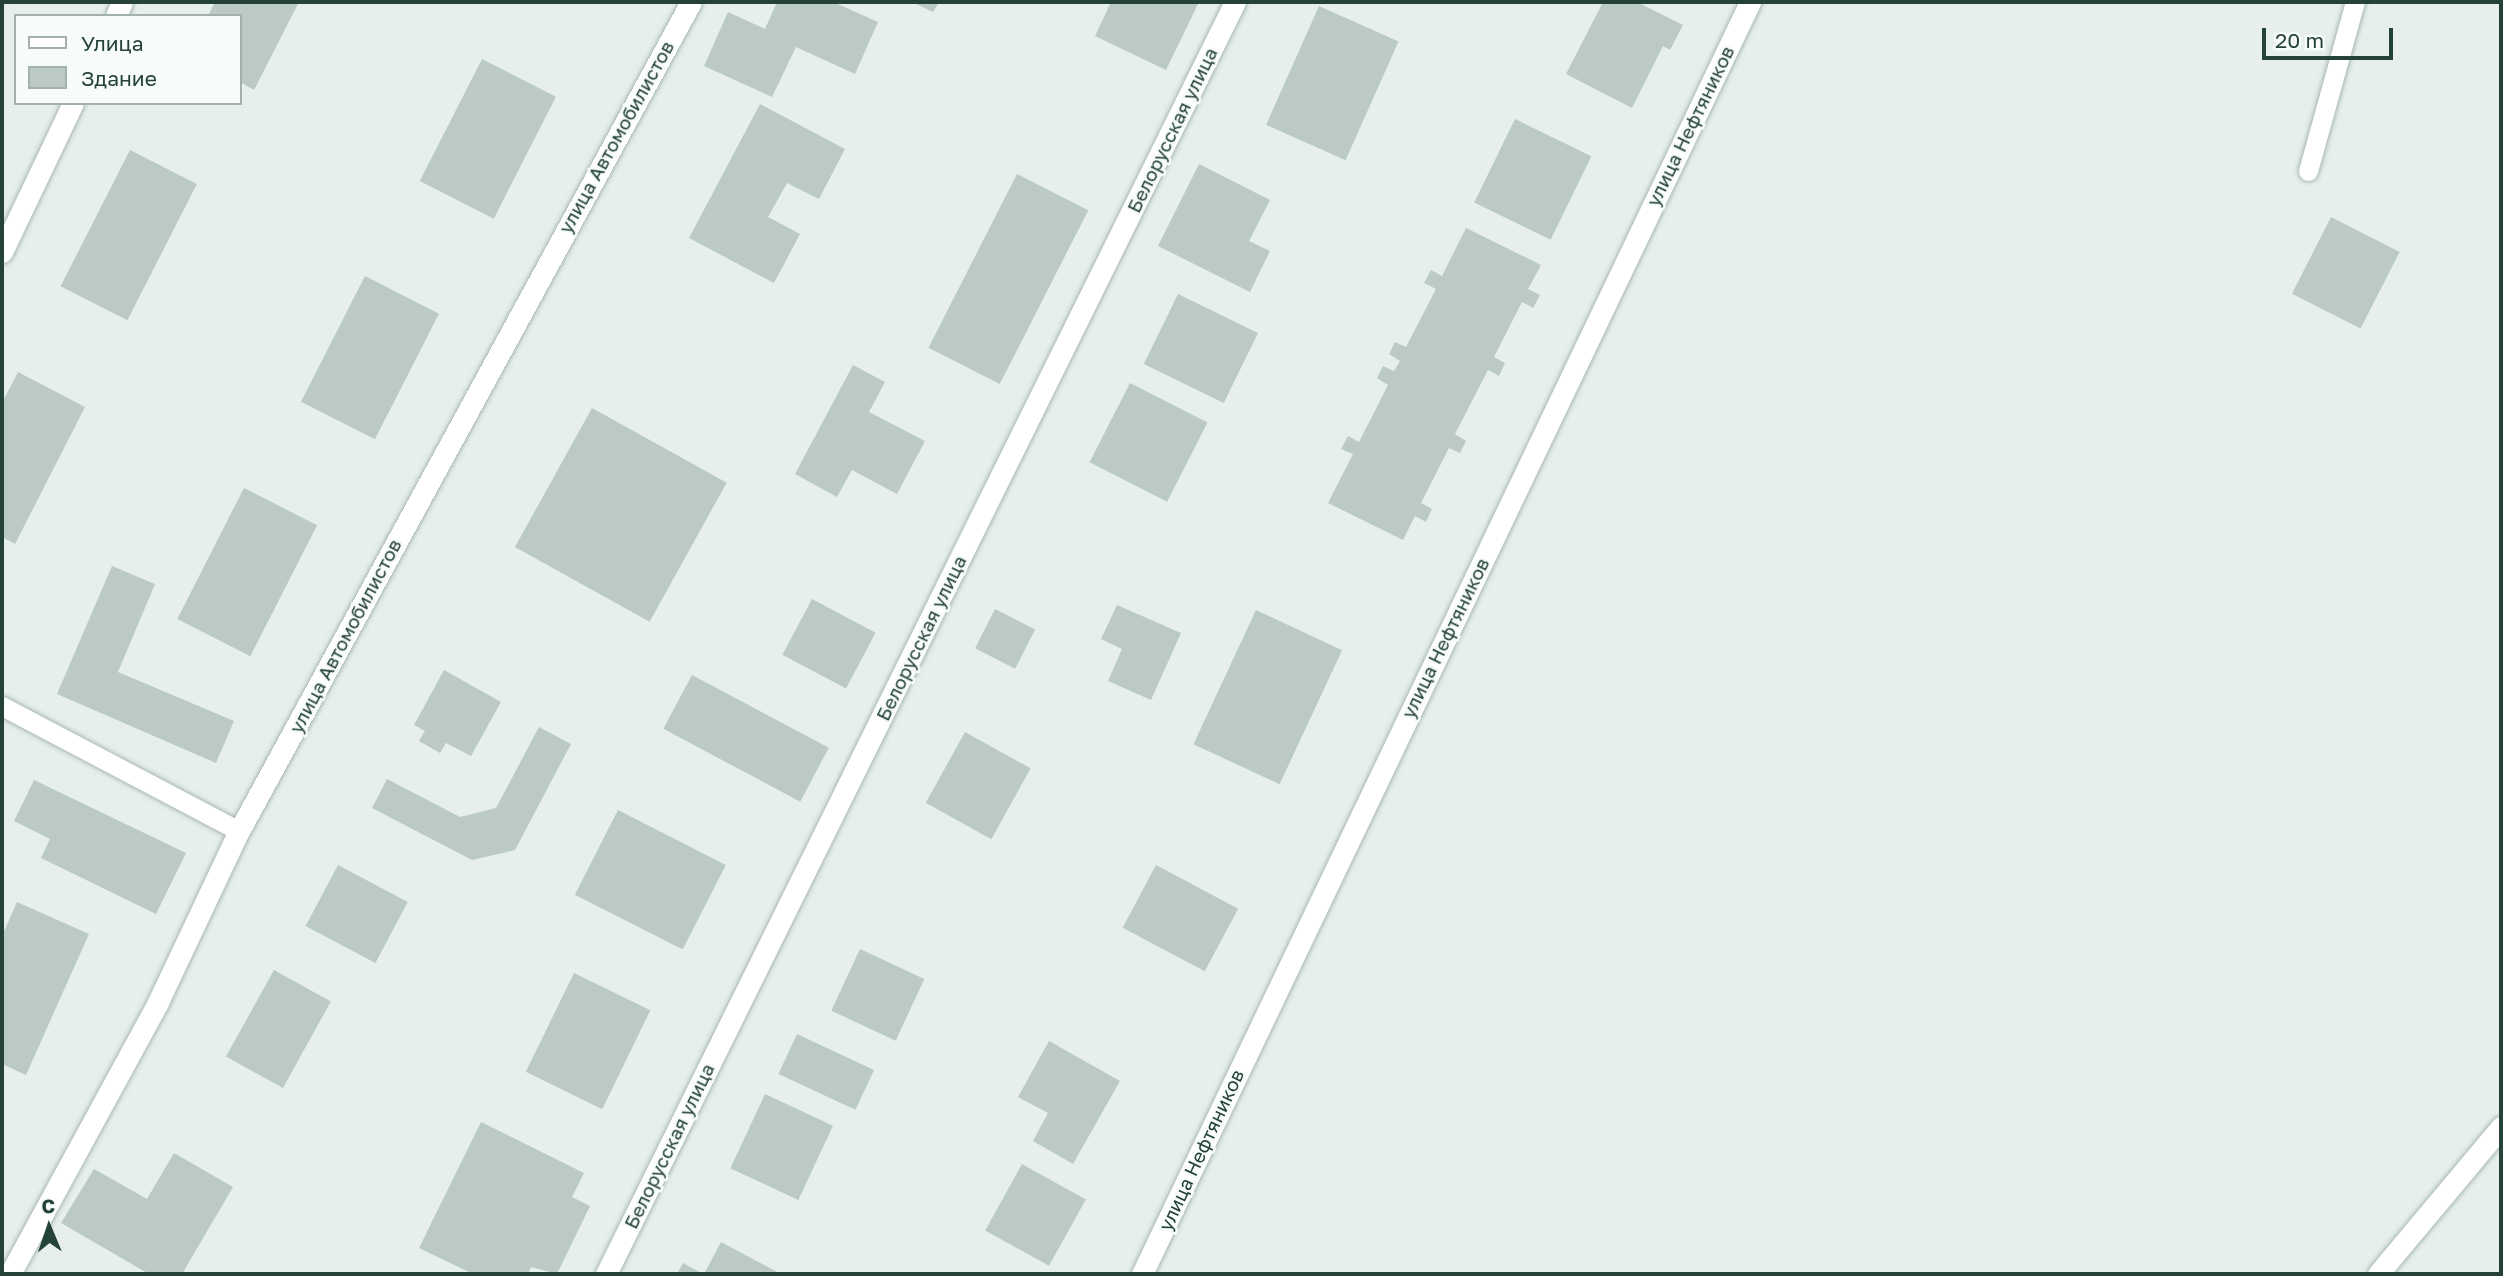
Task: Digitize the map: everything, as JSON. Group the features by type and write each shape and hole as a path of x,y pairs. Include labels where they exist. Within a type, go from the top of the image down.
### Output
{"street":[{"name":"улица Автомобилистов","path":"10,1274 158,1002 239,831 691,2"},
{"name":"Белорусская улица","path":"606,1274 1235,2"},
{"name":"улица Нефтяников","path":"1142,1274 1750,2"},
{"path":"2,252 73,105"},
{"path":"2378,1274 2501,1127"}],"lane":[{"path":"2308,171 2355,2"},
{"path":"2,706 239,831"}],"building":[{"path":"215,2 299,2 254,90 242,83 242,14 209,14"},
{"path":"777,2 833,2 878,22 855,74 796,47 772,97 704,66 728,12 765,29"},
{"path":"912,2 939,2 933,12"},
{"path":"1111,2 1199,2 1166,70 1095,36"},
{"path":"1603,2 1637,2 1683,25 1670,50 1663,46 1632,108 1566,74"},
{"path":"1319,6 1398,41 1346,160 1266,125"},
{"path":"482,59 556,97 494,219 420,181"},
{"path":"760,104 845,149 819,199 787,183 768,217 800,234 774,283 689,238"},
{"path":"1515,119 1591,156 1551,240 1474,203"},
{"path":"130,150 197,184 127,320 61,286"},
{"path":"1199,164 1270,200 1249,241 1270,251 1250,292 1158,246"},
{"path":"1017,174 1088,210 1000,384 928,348"},
{"path":"2331,217 2400,252 2361,329 2292,294"},
{"path":"1466,228 1541,265 1528,289 1540,295 1533,308 1522,302 1494,357 1505,363 1499,376 1488,370 1455,434 1466,441 1460,453 1449,448 1421,503 1432,509 1426,522 1415,516 1403,540 1328,503 1353,454 1341,449 1348,436 1359,442 1388,385 1377,378 1383,366 1394,371 1400,361 1389,354 1395,342 1406,347 1436,289 1424,283 1431,270 1442,276"},
{"path":"365,276 439,314 375,439 301,402"},
{"path":"1178,294 1258,333 1224,403 1144,364"},
{"path":"853,365 885,382 869,412 925,441 897,494 852,470 837,497 795,474"},
{"path":"18,372 85,407 15,544 2,537 2,403"},
{"path":"1130,383 1208,422 1167,502 1090,462"},
{"path":"592,408 727,483 650,622 515,547"},
{"path":"244,488 317,525 250,656 177,619"},
{"path":"112,566 155,584 118,672 234,721 216,763 57,694"},
{"path":"812,599 876,633 846,688 782,655"},
{"path":"1117,605 1181,633 1151,700 1108,681 1122,649 1101,639"},
{"path":"995,609 1035,629 1015,669 975,648"},
{"path":"1256,610 1342,650 1280,784 1193,744"},
{"path":"444,670 501,702 471,756 446,743 440,753 419,741 425,731 414,725"},
{"path":"692,675 829,748 800,802 663,729"},
{"path":"539,727 571,744 515,850 472,860 372,808 387,779 460,817 496,808"},
{"path":"965,732 1031,768 991,839 926,803"},
{"path":"34,780 186,853 156,914 41,858 50,839 14,821"},
{"path":"618,810 726,865 683,950 575,895"},
{"path":"338,865 408,902 375,963 306,926"},
{"path":"1156,865 1238,909 1205,971 1123,928"},
{"path":"17,902 89,934 26,1075 2,1064 2,936"},
{"path":"860,949 924,979 896,1041 831,1011"},
{"path":"274,970 331,1002 283,1088 226,1057"},
{"path":"574,973 650,1010 602,1109 526,1072"},
{"path":"797,1034 874,1070 855,1110 778,1074"},
{"path":"1049,1041 1120,1081 1073,1164 1033,1141 1048,1113 1018,1097"},
{"path":"765,1094 833,1126 798,1200 730,1168"},
{"path":"481,1122 584,1173 572,1197 590,1206 557,1274 531,1267 528,1274 473,1274 419,1248"},
{"path":"174,1153 233,1187 182,1274 149,1274 61,1223 94,1169 147,1199"},
{"path":"1022,1164 1086,1199 1049,1266 985,1230"},
{"path":"721,1242 781,1274 704,1274"},
{"path":"683,1263 703,1274 677,1274"}]}
